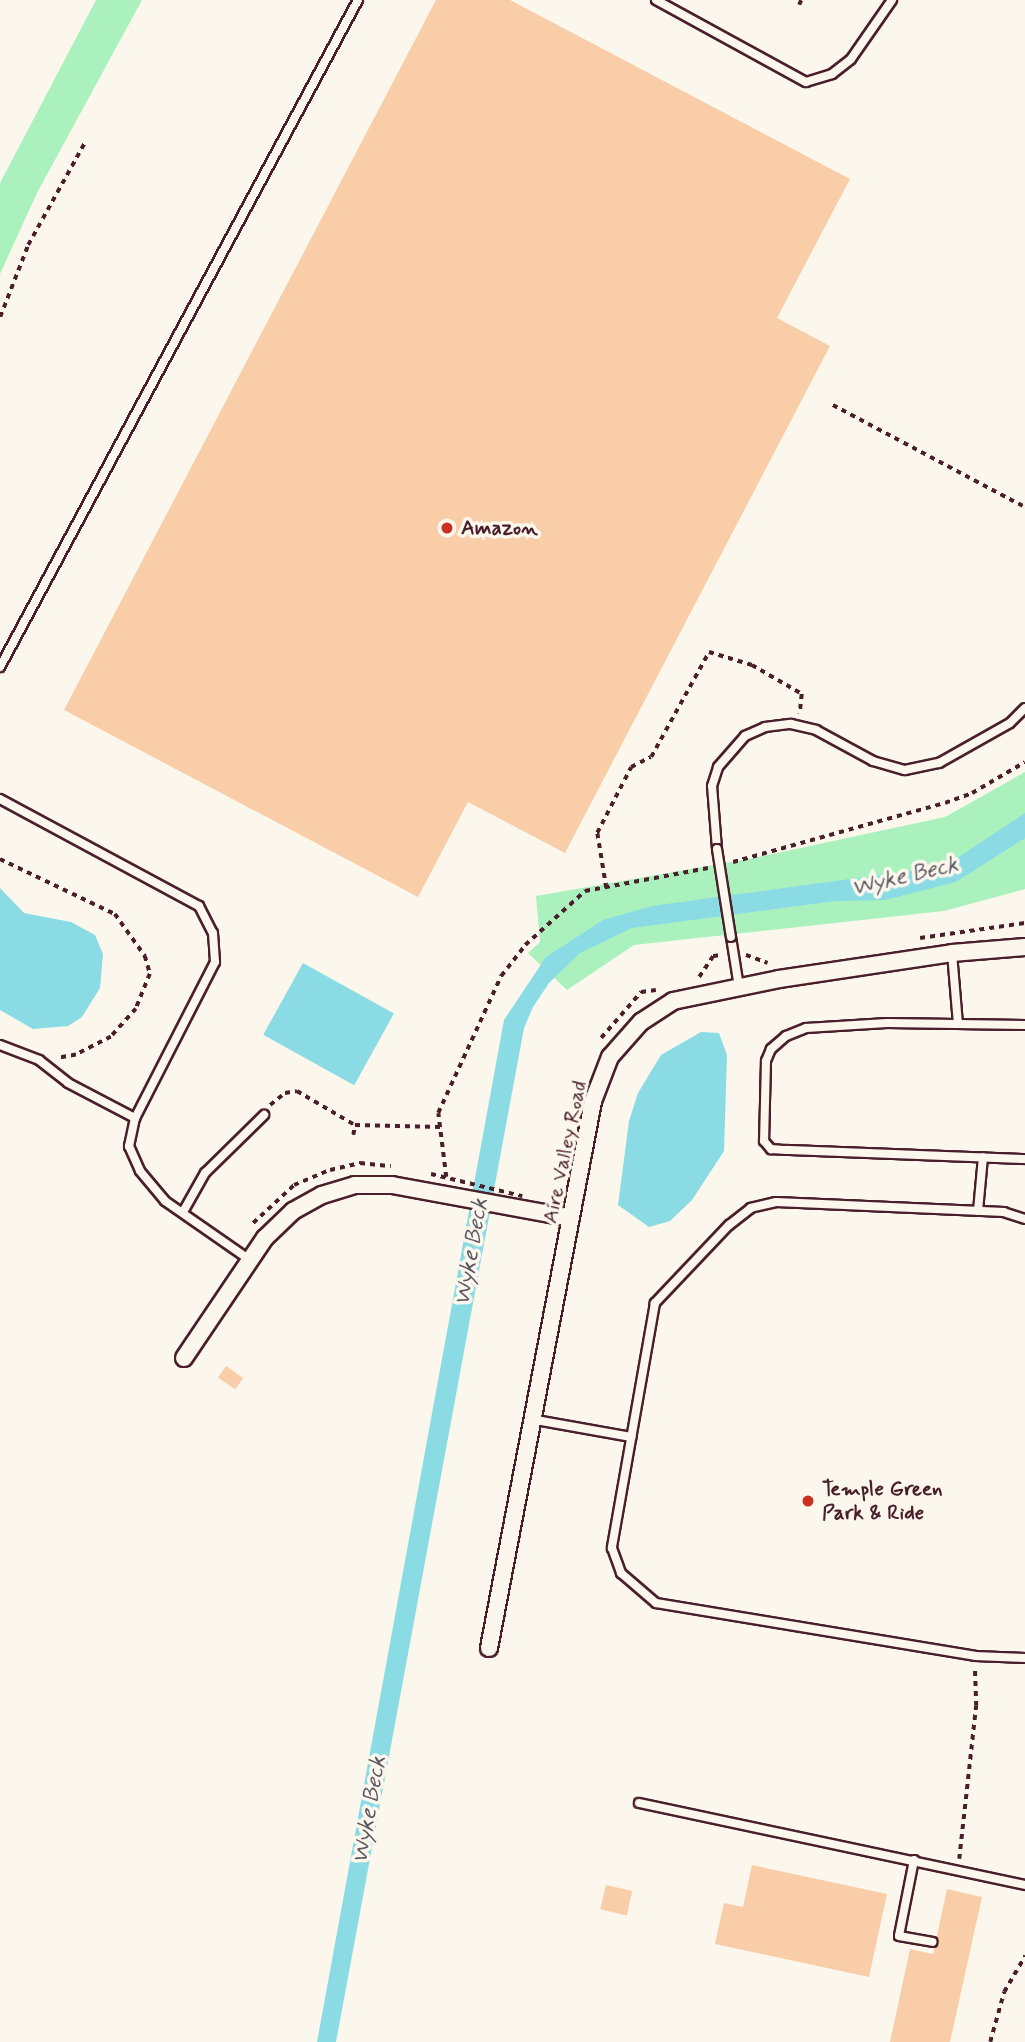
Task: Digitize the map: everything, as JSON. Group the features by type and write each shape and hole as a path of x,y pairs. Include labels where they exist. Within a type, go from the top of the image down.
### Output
{"street":[{"name":"Aire Valley Road","path":"489,1648 530,1419 593,1101 610,1057 641,1023 673,1001 739,986 952,953 1025,947"},
{"path":"184,1358 250,1260 293,1211 322,1195 355,1185 429,1182 522,1203 571,1218"}],"lane":[{"path":"0,667 358,0"},
{"path":"656,0 806,82 832,75 851,59 892,0"},
{"path":"739,986 717,849 712,786 731,748 765,727 799,726 905,771 939,763 1010,723 1025,708"},
{"path":"0,799 199,906 213,933 215,962 135,1118 129,1146 140,1171 165,1201 250,1260"},
{"path":"952,953 958,1024"},
{"path":"1025,1025 819,1027 786,1036 771,1049 766,1061 764,1141 771,1149 1025,1159"},
{"path":"0,1045 39,1060 68,1083 135,1118"},
{"path":"183,1212 205,1173 264,1115"},
{"path":"978,1211 982,1157"},
{"path":"1025,1219 978,1211 776,1202 751,1208 729,1225 655,1304 612,1548 621,1573 656,1603 975,1656 1025,1658"},
{"path":"530,1419 631,1437"},
{"path":"639,1803 1025,1885"},
{"path":"914,1860 899,1936 932,1942"}],"path":[{"path":"0,317 28,245 85,142"},
{"path":"833,405 1025,507"},
{"path":"606,888 597,833 631,767 651,757 709,652 752,664 802,694 799,726"},
{"path":"727,863 944,803 972,793 1025,762"},
{"path":"0,859 115,914 145,956 150,974 136,1009 111,1037 76,1055 39,1060"},
{"path":"447,1186 440,1127 442,1102 501,976 565,908 586,891 713,867"},
{"path":"264,1115 285,1093 297,1091 355,1125 440,1127"},
{"path":"353,1135 355,1125"},
{"path":"429,1182 522,1203"},
{"path":"958,1865 976,1706 975,1656"},
{"path":"990,2042 1004,1992 1025,1956"}],"green space":[{"path":"96,0 142,0 37,193 0,274 0,183"},
{"path":"1025,772 1025,889 944,911 634,945 567,990 528,953 540,942 536,896 754,858 945,817"}],"water":[{"name":"Wyke Beck","path":"1025,813 1025,838 956,882 885,900 836,901 632,928 580,953 549,983 533,1007 524,1028 336,2042 317,2042 504,1020 546,957 603,920 652,906 945,866"},
{"path":"0,888 24,913 71,922 95,935 103,954 100,988 82,1017 68,1026 33,1029 0,1010"},
{"path":"303,963 394,1013 354,1085 263,1035"},
{"path":"701,1032 719,1033 727,1055 724,1151 692,1200 670,1221 649,1227 618,1205 629,1121 638,1093 661,1055"}],"building":[{"name":"Amazon","path":"436,0 510,0 850,179 777,318 830,346 565,853 468,802 418,897 64,710"},
{"path":"226,1366 243,1378 235,1390 218,1377"},
{"path":"752,1865 887,1894 869,1977 715,1944 724,1903 743,1907"},
{"path":"606,1885 632,1891 627,1915 600,1909"},
{"path":"947,1889 982,1897 950,2042 890,2042 910,1949 933,1954"}],"place":[{"name":"Amazon","path":"447,528"},
{"name":"Temple Green Park & Ride","path":"808,1501"}]}
